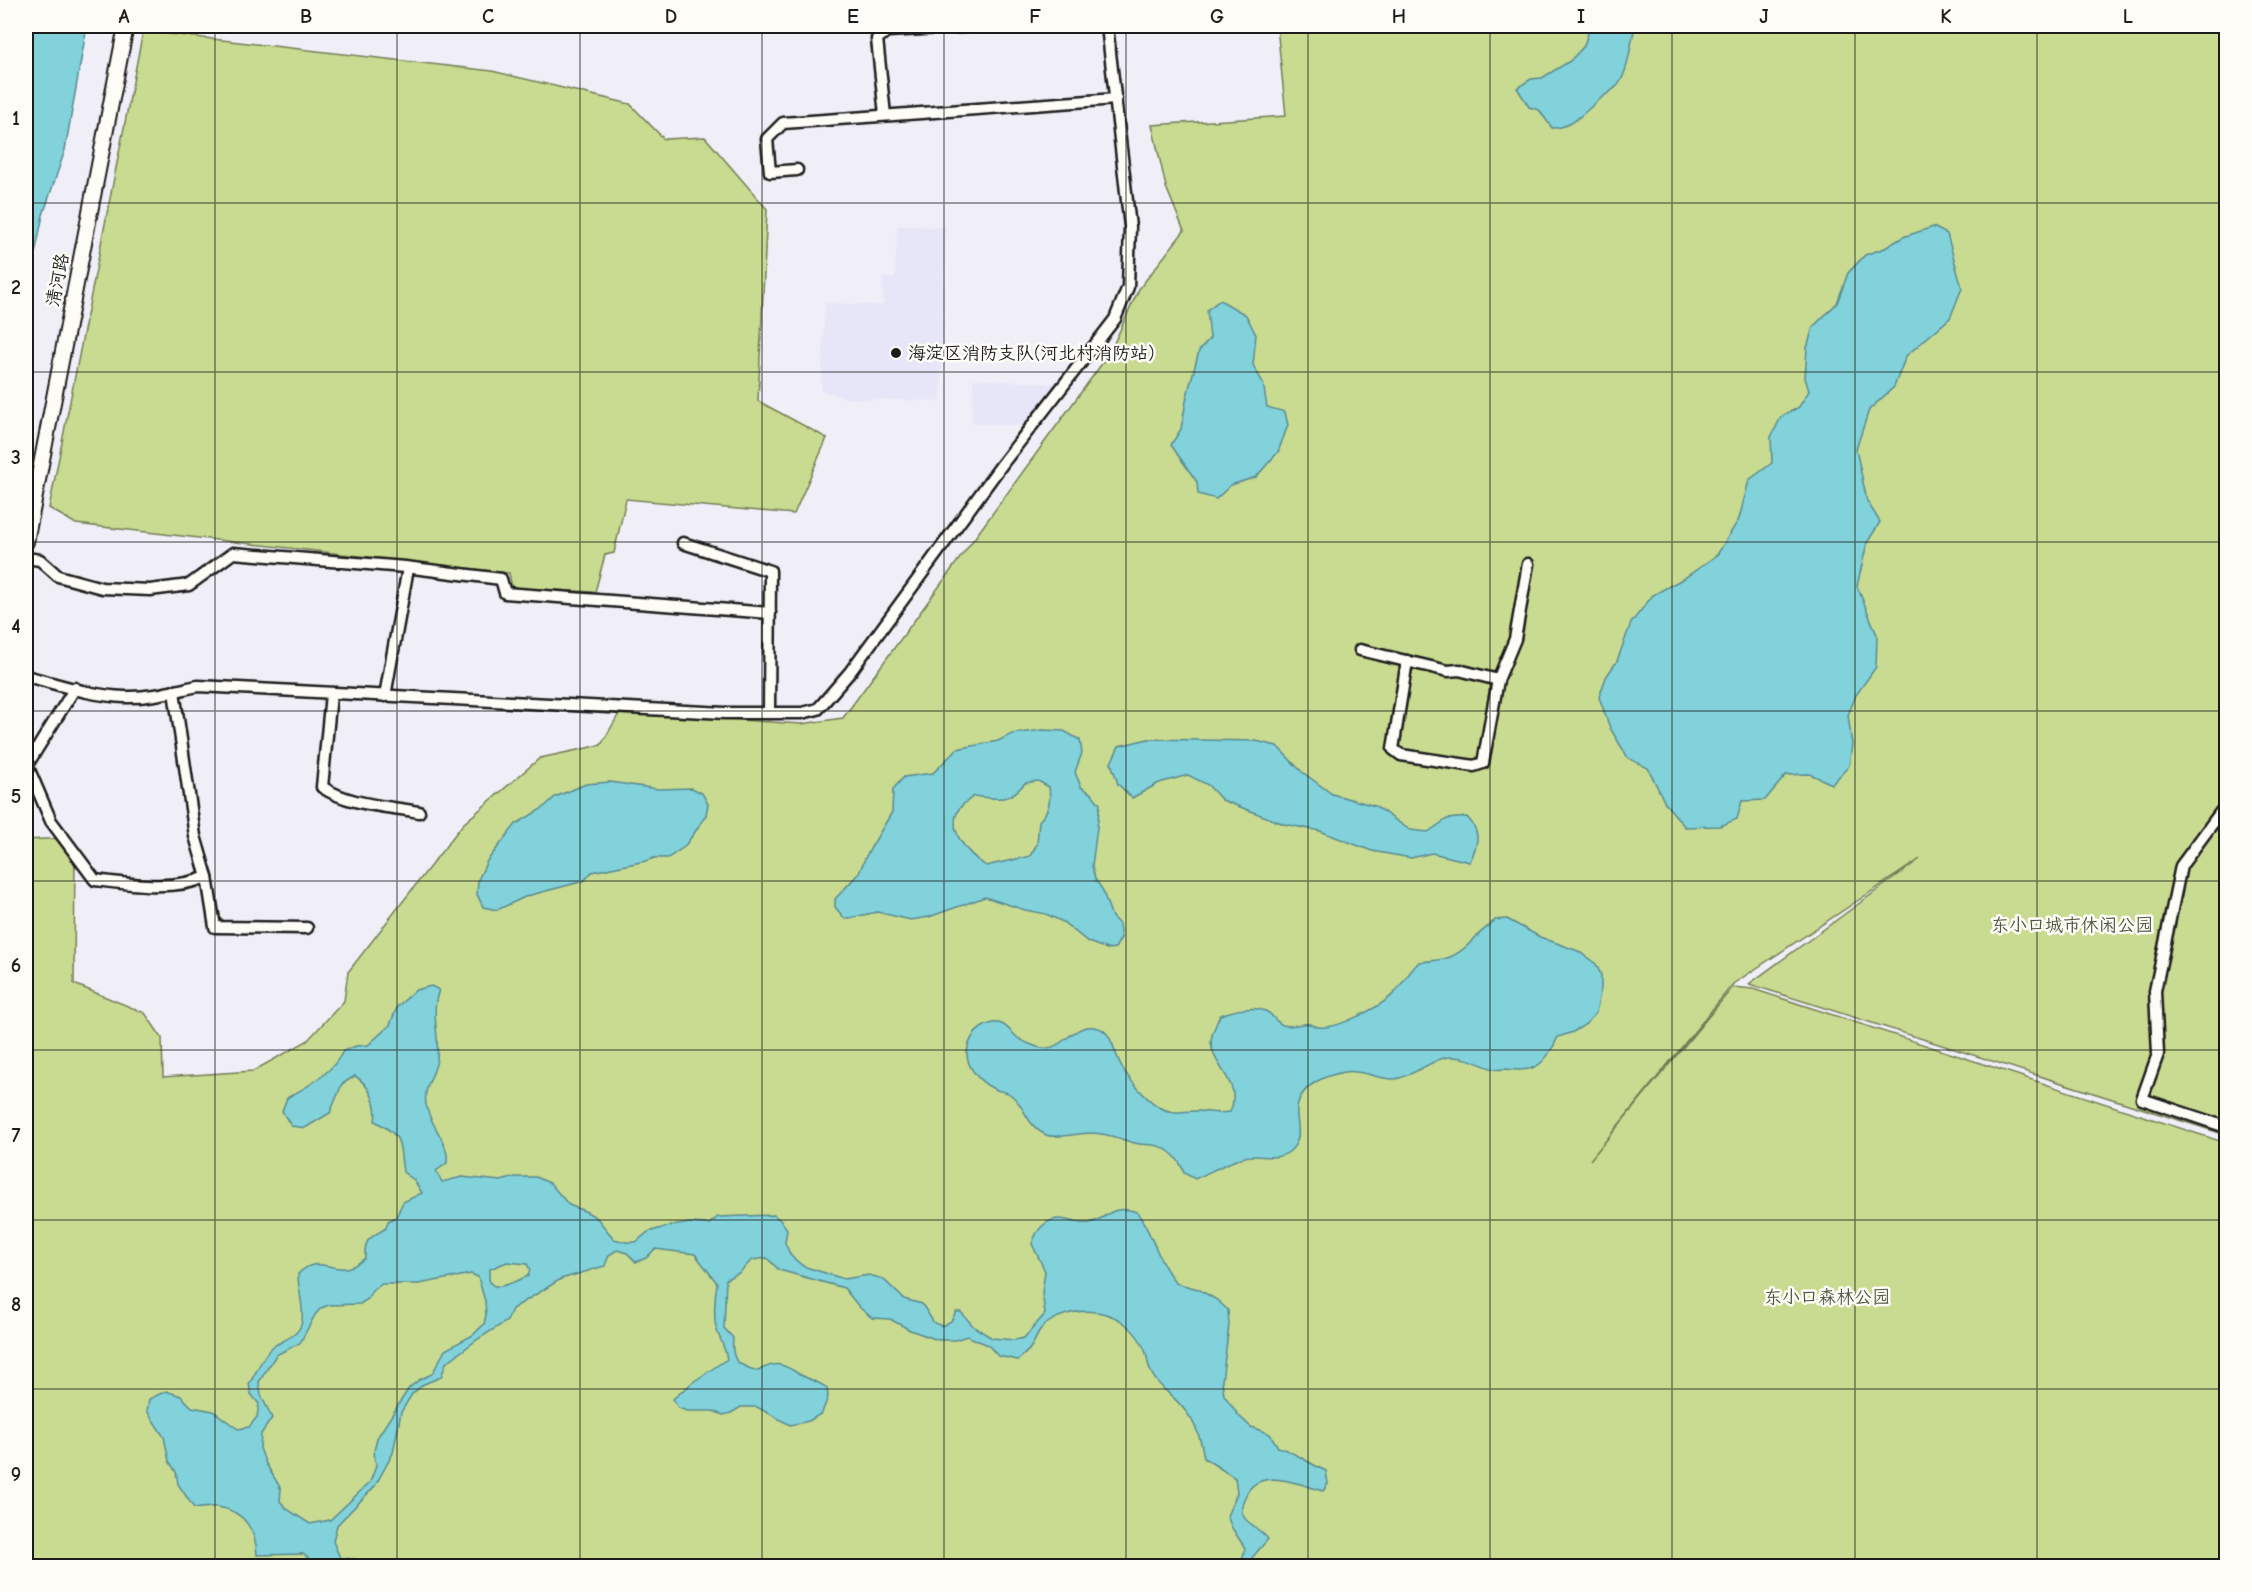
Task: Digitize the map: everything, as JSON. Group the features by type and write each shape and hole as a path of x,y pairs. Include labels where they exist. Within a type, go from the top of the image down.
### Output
{"street":[{"name":"清河路","path":"26,542 126,26"},
{"path":"885,115 877,39 887,31 977,26"},
{"path":"26,676 125,697 154,696 198,686 769,713 802,713 818,709 843,680 1004,463 1115,319 1128,287 1130,227 1107,26"},
{"path":"797,170 770,172 767,139 783,123 1116,99"},
{"path":"682,543 770,571 769,713"},
{"path":"26,558 40,560 58,576 102,588 150,590 189,585 233,553 408,568 501,579 505,593 770,613"},
{"path":"1407,661 1394,749 1401,755 1474,766 1483,763 1498,680 1515,639 1528,564"},
{"path":"385,696 408,568"},
{"path":"1360,650 1498,680"},
{"path":"75,688 27,765 51,821 95,880 138,885 176,884 198,881 207,877"},
{"path":"174,691 195,836 207,877 215,927 308,928"},
{"path":"331,694 322,787 334,795 347,797 357,802 418,812"},
{"path":"2226,805 2181,866 2155,991 2157,1054 2142,1099 2226,1127"}],"shaded area":[{"path":"897,226 946,227 941,401 850,399 821,391 825,303 883,305 882,278 895,278"},
{"path":"973,379 1061,384 1025,426 972,423"}],"green space":[{"path":"1277,26 2226,26 2226,1135 1749,984 1920,859 1733,984 1590,1160 1733,987 1753,989 2226,1143 2226,1566 26,1566 26,840 66,838 75,848 74,984 145,1013 162,1038 163,1077 253,1071 307,1041 344,1001 348,972 463,824 540,758 601,745 620,712 801,724 843,718 1109,354 1139,289 1184,231 1166,187 1152,125 1286,116"},
{"path":"143,31 492,71 630,104 664,139 705,137 767,209 758,401 827,438 794,514 626,499 614,553 605,555 595,592 512,588 509,573 76,524 49,508"}],"water":[{"path":"26,26 87,26 65,150 43,215 26,298"},
{"path":"1590,26 1639,26 1634,31 1626,66 1618,85 1578,119 1552,128 1539,110 1529,107 1517,88 1531,79 1542,78 1570,61 1584,46"},
{"path":"1933,227 1947,234 1962,288 1950,318 1906,356 1894,387 1869,410 1856,449 1867,501 1880,522 1867,543 1857,586 1877,635 1876,667 1856,695 1848,715 1852,744 1849,766 1832,784 1810,774 1786,775 1765,800 1742,801 1737,819 1720,826 1685,827 1665,803 1648,768 1628,758 1610,728 1599,697 1606,677 1617,661 1631,623 1653,595 1686,577 1717,555 1739,519 1749,480 1772,463 1771,437 1781,417 1799,407 1809,391 1805,378 1807,348 1813,327 1837,303 1848,273 1865,255 1885,248 1903,237"},
{"path":"1220,300 1246,315 1256,335 1253,365 1263,383 1267,407 1285,412 1288,425 1278,452 1256,477 1231,485 1216,499 1198,494 1197,482 1171,445 1181,429 1199,351 1210,338 1207,310"},
{"path":"1043,730 1064,731 1080,740 1082,753 1075,772 1081,787 1092,794 1100,804 1092,866 1095,879 1102,889 1112,917 1119,924 1121,938 1115,948 1107,949 1088,942 1063,922 1046,914 985,897 929,917 911,920 877,912 845,919 835,907 835,899 859,873 866,856 892,812 893,789 904,777 933,773 957,749 998,741 1012,734","holes":["1038,781 1049,787 1049,806 1039,821 1037,844 1030,856 986,866 972,855 957,834 955,826 960,807 974,796 1008,797 1025,783"]},
{"path":"1148,739 1256,741 1277,746 1301,771 1332,794 1375,806 1410,830 1428,832 1447,819 1467,817 1477,833 1475,849 1470,862 1432,853 1411,858 1372,851 1320,831 1284,824 1222,800 1208,785 1188,775 1159,783 1132,798 1118,784 1111,763 1119,746"},
{"path":"610,782 658,789 692,788 702,793 708,804 706,815 684,847 668,858 654,858 592,872 584,881 527,896 497,910 483,907 477,894 478,880 487,861 516,824 543,808 555,797 586,784"},
{"path":"1507,919 1540,937 1578,951 1596,964 1601,975 1596,1013 1586,1024 1558,1037 1549,1054 1539,1065 1525,1070 1495,1069 1466,1059 1449,1057 1395,1079 1351,1071 1330,1076 1308,1087 1299,1100 1297,1141 1290,1151 1275,1157 1245,1157 1195,1179 1184,1173 1173,1154 1158,1146 1137,1144 1097,1133 1046,1135 1034,1126 1016,1099 983,1082 973,1072 968,1060 968,1047 974,1035 984,1026 993,1023 1004,1025 1018,1038 1044,1048 1055,1046 1076,1031 1095,1027 1102,1029 1110,1038 1123,1069 1132,1081 1148,1099 1159,1107 1174,1112 1230,1112 1233,1092 1213,1052 1211,1042 1220,1015 1251,1008 1269,1013 1279,1023 1286,1026 1310,1024 1327,1027 1337,1025 1360,1015 1390,997 1419,962 1455,955 1495,920"},
{"path":"431,986 439,990 435,1007 437,1059 428,1087 426,1104 447,1155 447,1163 436,1171 442,1182 462,1177 501,1181 516,1177 536,1177 550,1183 569,1205 597,1218 614,1239 626,1242 636,1242 648,1232 665,1227 690,1223 709,1224 718,1217 774,1215 787,1229 785,1243 791,1256 803,1266 844,1279 869,1275 883,1279 904,1299 922,1304 934,1323 942,1326 951,1321 956,1312 961,1312 974,1327 992,1338 1014,1340 1024,1338 1045,1314 1042,1292 1045,1271 1032,1244 1042,1226 1055,1219 1089,1223 1115,1211 1137,1212 1176,1283 1198,1289 1217,1300 1228,1310 1229,1325 1222,1381 1224,1395 1239,1416 1251,1427 1270,1434 1278,1447 1326,1471 1328,1484 1323,1491 1292,1482 1270,1479 1252,1486 1243,1501 1243,1514 1268,1539 1251,1559 1251,1566 1241,1566 1245,1548 1227,1516 1237,1493 1235,1478 1204,1458 1195,1425 1155,1379 1149,1368 1144,1348 1136,1335 1114,1317 1087,1311 1059,1317 1039,1331 1030,1349 1018,1360 998,1356 988,1345 967,1336 955,1340 938,1340 910,1330 890,1319 872,1318 859,1307 844,1288 779,1270 767,1258 752,1260 739,1273 726,1279 724,1328 733,1338 734,1357 740,1364 758,1371 770,1365 780,1365 821,1384 827,1388 828,1397 822,1413 809,1421 790,1425 757,1407 741,1407 723,1415 713,1411 687,1411 678,1408 673,1399 727,1359 716,1326 717,1283 695,1254 655,1249 646,1258 636,1262 627,1253 617,1250 609,1255 605,1266 561,1279 512,1309 507,1321 446,1363 441,1377 424,1384 412,1394 401,1412 393,1453 375,1486 337,1525 333,1541 340,1558 355,1559 361,1566 318,1566 303,1554 257,1555 251,1530 242,1517 218,1507 194,1508 178,1484 176,1472 169,1461 164,1437 147,1411 149,1399 166,1391 181,1396 192,1407 213,1411 238,1429 249,1427 257,1417 259,1404 251,1394 249,1384 268,1351 298,1331 301,1326 302,1310 298,1274 307,1267 315,1265 346,1268 355,1265 365,1258 369,1239 386,1228 388,1221 396,1217 403,1202 422,1193 414,1180 403,1172 400,1147 396,1136 375,1121 372,1096 355,1076 342,1084 330,1113 305,1128 291,1126 282,1111 287,1098 326,1073 343,1051 356,1046 368,1045 390,1025 397,1007 416,990","holes":["507,1262 527,1264 530,1270 528,1276 502,1286 491,1284 490,1269","471,1274 478,1277 485,1301 484,1324 473,1335 445,1350 432,1374 409,1388 377,1438 374,1451 376,1466 370,1482 330,1520 310,1524 287,1509 280,1501 281,1489 265,1462 260,1448 261,1434 272,1418 261,1395 259,1382 276,1355 300,1343 321,1308 329,1305 360,1304 382,1284 419,1284"]}],"place":[{"name":"海淀区消防支队(河北村消防站)","path":"896,353"}],"park label":[{"name":"东小口城市休闲公园","path":"2072,925"},
{"name":"东小口森林公园","path":"1827,1297"}]}
